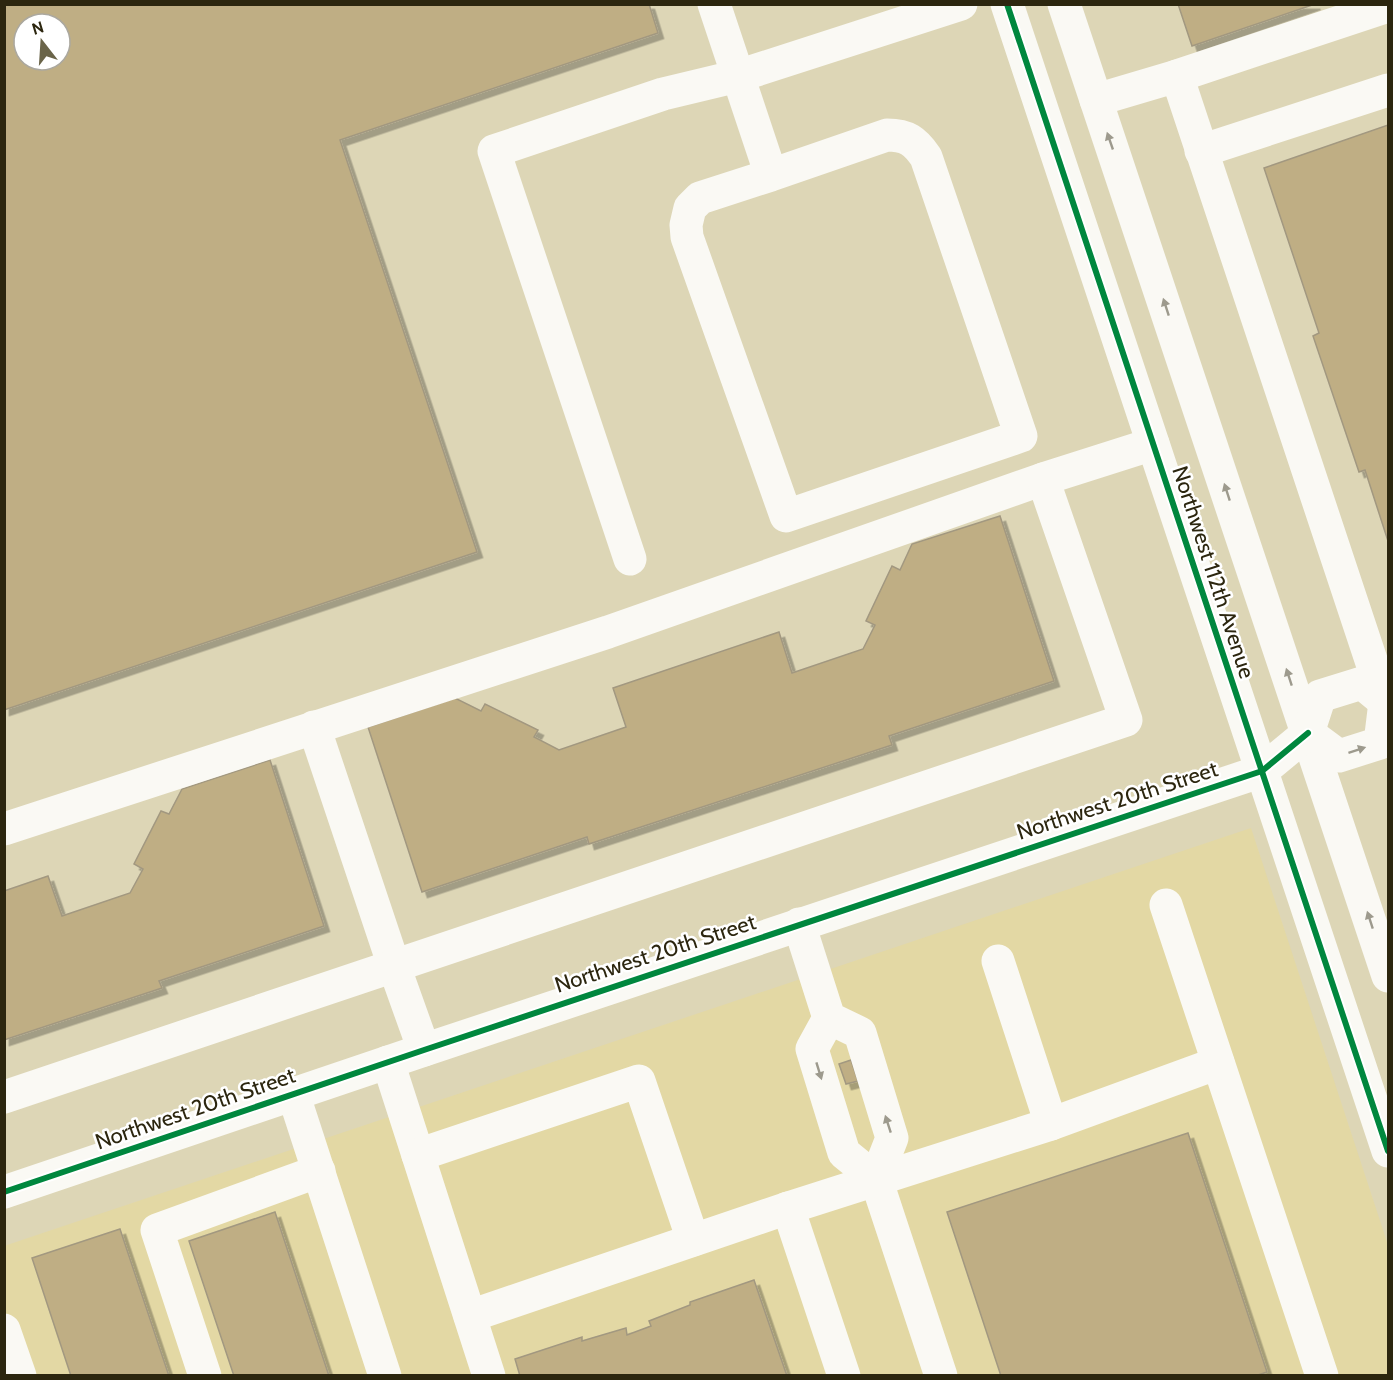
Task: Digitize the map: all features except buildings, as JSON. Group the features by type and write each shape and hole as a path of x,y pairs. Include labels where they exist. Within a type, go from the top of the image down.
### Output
{"street":[{"path":"714,4 771,175"},
{"path":"630,559 494,152 663,94 738,76 961,4"},
{"name":"Northwest 112th Avenue","path":"1006,4 1389,1151"},
{"name":"Northwest 112th Avenue","path":"1064,4 1389,976"},
{"path":"1096,100 1177,76 1389,6"},
{"path":"1177,76 1388,704 1380,743 1339,756 1308,733 1320,696 1362,683 1388,704"},
{"path":"1202,151 1389,90"},
{"path":"887,135 898,135 917,145 926,157 1021,436 786,516 687,237 686,225 690,208 700,198 771,175 887,135"},
{"path":"4,829 608,632 1043,479 1153,444"},
{"path":"4,1096 1126,720 1043,479"},
{"path":"314,727 424,1050"},
{"name":"Northwest 20th Street","path":"4,1192 799,924 1262,771 1308,733"},
{"path":"1166,905 1322,1376"},
{"path":"799,924 829,1018 812,1049 844,1153 876,1179 941,1376"},
{"path":"998,961 1051,1124"},
{"path":"829,1018 860,1033 892,1138 876,1179"},
{"path":"388,1062 489,1376"},
{"path":"470,1316 876,1179 1051,1124 1218,1063"},
{"path":"418,1155 639,1081 693,1240"},
{"path":"293,1094 386,1376"},
{"path":"205,1376 157,1230 320,1172"},
{"path":"789,1208 844,1376"},
{"path":"4,1330 20,1376"}],"shaded area":[{"path":"1251,828 1388,1245 1388,1375 5,1375 4,1246"}],"cycle path":[{"path":"1007,4 1388,1151"},
{"path":"4,1192 1262,771 1308,733"}]}
